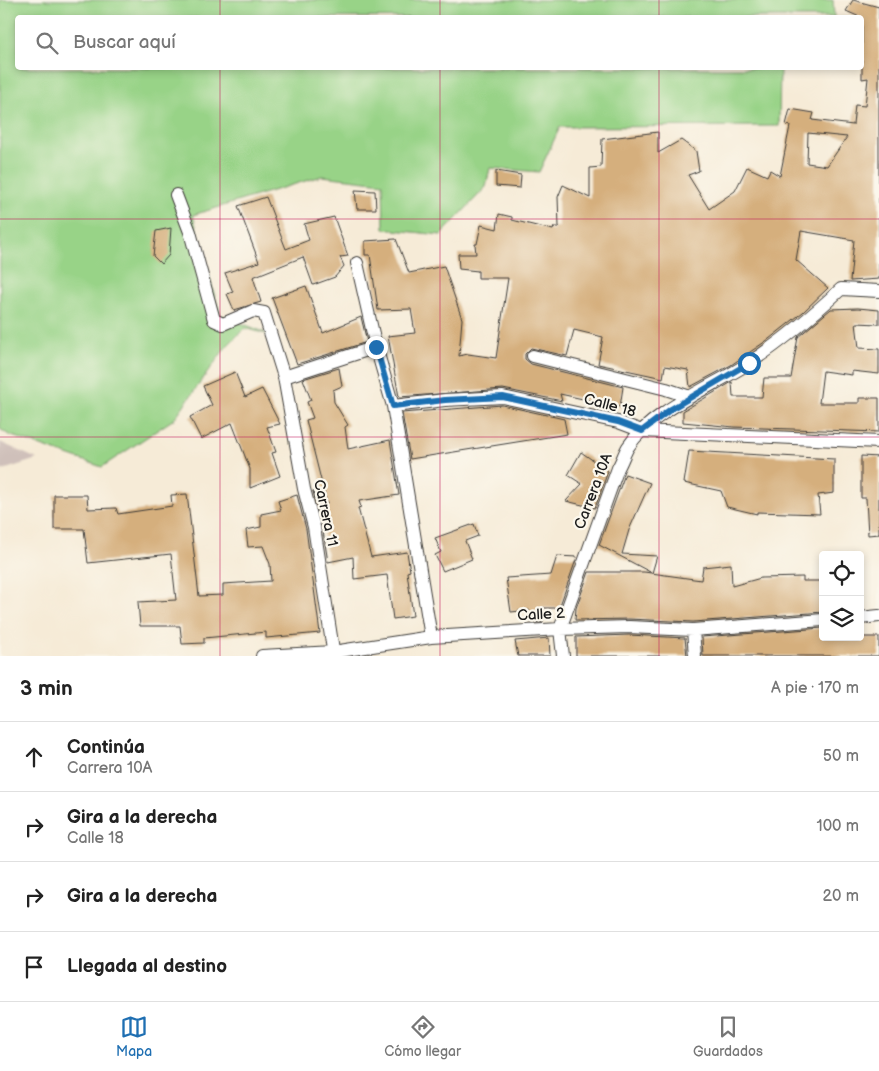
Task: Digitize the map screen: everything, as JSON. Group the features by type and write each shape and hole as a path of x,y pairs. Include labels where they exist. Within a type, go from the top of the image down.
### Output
{"street":[{"name":"Carrera 11","path":"176,195 190,232 214,320 223,324 253,311 264,312 284,377 304,488 314,527 333,654"},
{"path":"357,263 376,347 393,406 431,637"},
{"name":"Carrera 10A","path":"560,628 618,468 629,447 642,431 690,397 749,363 795,332 841,289 879,290"},
{"path":"284,377 366,350"},
{"path":"533,356 666,389 690,397"},
{"name":"Calle 18","path":"393,406 445,400 503,397 618,422 642,431 879,442"},
{"path":"864,618 879,616"},
{"name":"Calle 2","path":"262,656 333,654 431,637 560,628 629,627 694,630 819,620"},
{"path":"560,628 563,656"},
{"path":"694,630 695,656"}],"shaded area":[{"path":"0,442 37,459 0,471"}],"green space":[{"path":"0,0 833,0 834,15 15,15 15,70 780,70 779,126 560,127 539,172 490,168 486,187 441,235 384,229 383,183 322,176 193,215 220,315 277,337 245,328 226,347 174,419 102,467 9,435 0,429"}],"building":[{"path":"853,0 879,7 879,279 850,281 854,240 801,231 796,260 828,288 803,312 769,339 731,365 690,387 688,370 665,366 663,378 598,364 603,337 574,330 567,356 531,348 525,354 525,359 531,364 623,387 620,407 560,394 562,401 503,389 399,397 388,336 415,333 411,309 378,310 370,255 365,255 365,241 396,239 409,273 444,266 462,319 459,356 468,354 496,358 508,278 478,278 478,271 459,269 458,254 476,254 475,244 477,244 481,225 497,229 499,214 512,217 512,220 553,230 554,227 559,227 558,197 563,185 590,198 590,168 601,167 602,139 658,132 658,153 681,140 696,151 699,171 688,175 709,209 735,191 747,167 767,176 770,170 780,176 790,126 786,125 790,109 814,113 812,120 853,125 855,105 865,106 868,78 862,79 862,70 864,70 864,15 855,15 846,11","holes":["808,133 847,137 827,166 807,163"]},
{"path":"496,171 521,175 520,188 496,186"},
{"path":"355,190 375,191 376,209 357,209"},
{"path":"266,197 286,249 309,240 304,224 334,217 348,256 340,257 344,266 335,277 313,285 303,257 253,277 261,302 234,310 227,294 233,292 225,273 259,262 238,206"},
{"path":"171,228 169,255 161,264 153,256 156,231"},
{"path":"306,286 323,333 361,317 367,342 297,364 272,298"},
{"path":"858,308 879,310 879,324 856,323 859,348 879,349 879,374 852,371 852,375 823,371 819,403 859,403 859,398 879,398 879,432 734,427 683,422 683,411 732,382 733,397 762,397 764,378 791,378 798,337 831,309"},
{"path":"339,368 342,386 333,390 334,402 348,425 345,427 348,449 390,440 399,495 359,501 361,507 358,508 371,557 407,552 410,571 407,572 413,616 393,619 387,575 354,579 353,557 328,562 322,525 313,491 321,507 327,504 306,420 313,418 307,402 311,400 303,379"},
{"path":"235,372 245,397 262,389 280,424 267,427 276,452 272,453 280,476 250,488 250,469 232,423 201,439 190,417 212,405 203,386"},
{"path":"502,405 564,419 567,434 410,459 402,413"},
{"path":"689,451 834,459 834,493 818,495 820,514 757,512 757,514 727,507 721,491 684,483"},
{"path":"581,452 608,471 595,508 566,501 582,484 568,475"},
{"path":"861,456 879,457 879,534 868,535 866,498 861,498"},
{"path":"625,474 650,483 629,530 622,554 657,556 652,573 599,545"},
{"path":"187,494 199,596 223,595 223,584 271,581 270,564 263,546 248,547 246,530 261,527 261,514 281,510 278,501 297,495 306,529 320,633 266,638 266,632 204,638 204,643 182,644 180,626 140,626 138,602 176,600 171,554 88,563 84,529 54,529 54,495 87,495 88,509 116,508 118,514 172,506 171,495"},
{"path":"474,524 478,536 465,541 472,559 443,571 435,555 441,552 435,538"},
{"path":"557,556 577,557 559,608 542,608 543,622 531,623 529,610 511,612 506,578 551,575"},
{"path":"731,564 732,586 761,578 803,577 803,581 819,581 819,612 693,622 629,619 575,620 576,608 589,572 644,572 701,580 703,567"},
{"path":"819,628 819,641 864,641 864,637 879,637 879,656 703,656 702,637"},
{"path":"629,635 685,638 687,656 576,656 576,637"},
{"path":"549,638 550,656 518,656 515,641"}],"route":[{"path":"376,347 393,406 445,400 503,397 618,422 642,431 671,409 749,363"}]}
